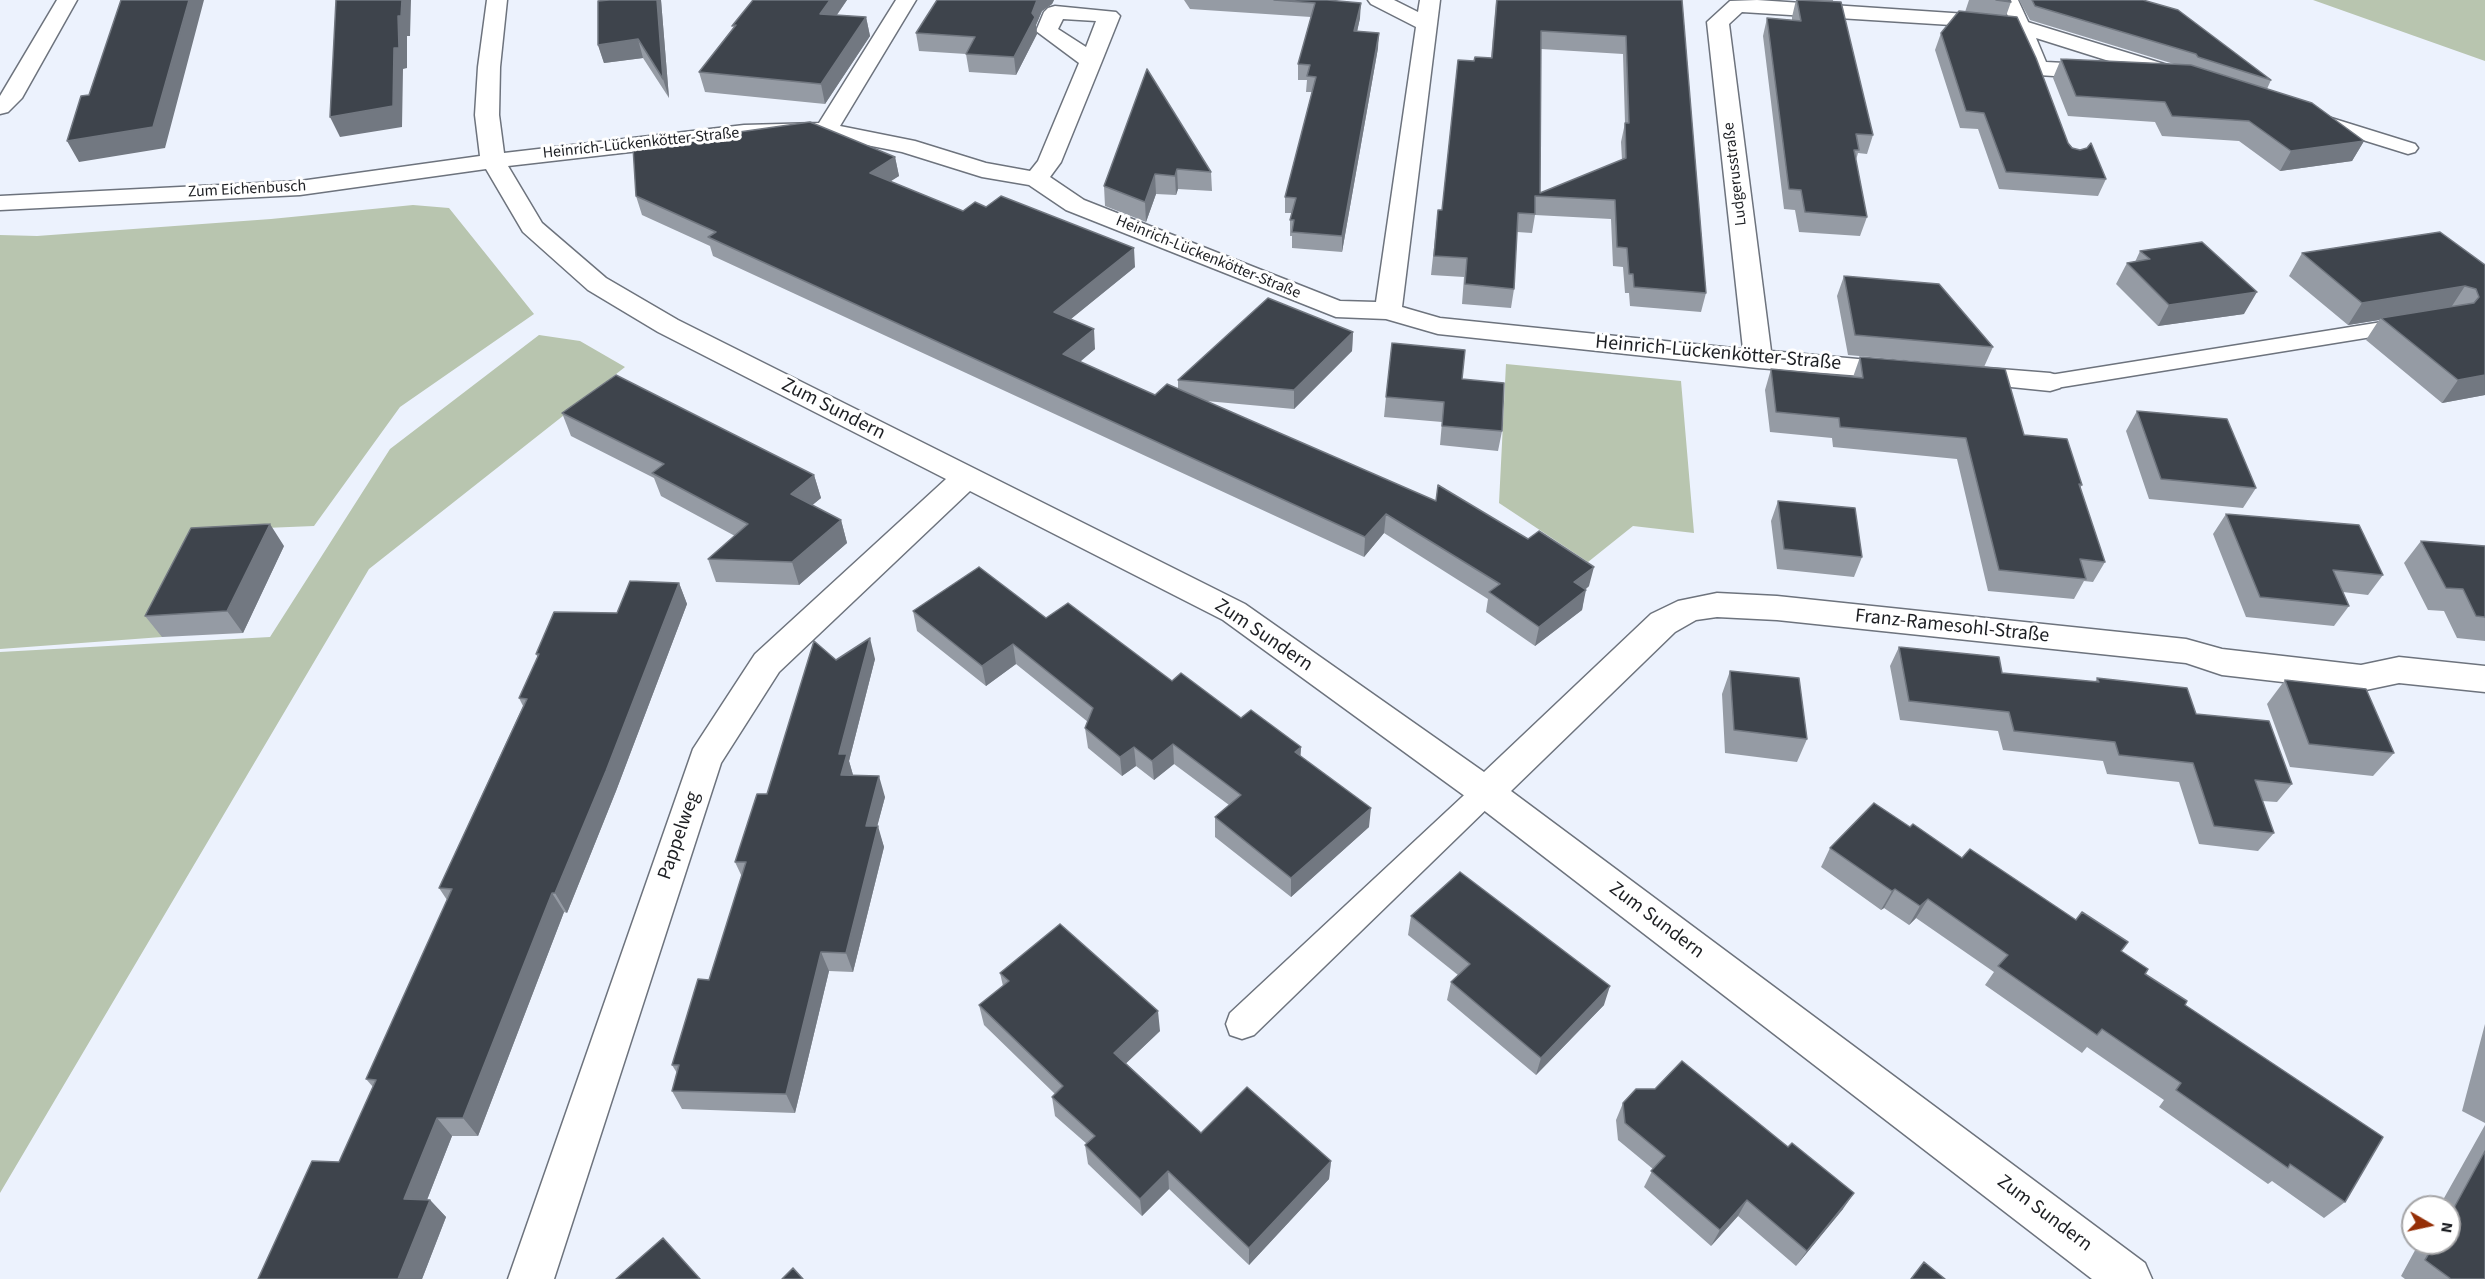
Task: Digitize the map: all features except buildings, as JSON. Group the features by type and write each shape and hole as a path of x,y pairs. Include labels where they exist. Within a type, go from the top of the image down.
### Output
{"street":[{"path":"0,108 11,98 67,0"},
{"name":"Zum Sundern","path":"497,0 489,67 487,115 493,160 532,227 597,284 668,326 1234,612 1486,792 2129,1279"},
{"path":"826,130 906,0"},
{"path":"1378,0 1426,24"},
{"path":"1388,311 1430,0"},
{"path":"1734,3 2021,26 2186,78 2042,79 2021,26"},
{"name":"Ludgerusstraße","path":"1734,3 1719,22 1758,359"},
{"path":"1036,179 1048,162 1090,61"},
{"name":"Heinrich-Lückenkötter-Straße","path":"493,160 744,132 826,130 907,146 982,170 1036,179 1075,205 1336,309 1388,311 1438,326 1758,359 2050,382"},
{"name":"Zum Eichenbusch","path":"0,203 300,188 493,160"},
{"name":"Pappelweg","path":"531,1279 705,759 767,663 966,478"},
{"name":"Franz-Ramesohl-Straße","path":"1486,792 1663,623 1689,609 1717,605 1777,608 2186,651 2222,662 2361,678 2399,670 2485,679"}],"lane":[{"path":"2009,0 2021,26"},
{"path":"2294,112 2408,148"},
{"path":"2050,382 2426,322"},
{"path":"1242,1024 1486,792"}],"green space":[{"path":"2313,0 2485,0 2485,61"},
{"path":"413,205 449,208 534,314 400,407 314,526 216,530 162,637 0,649 0,235 37,236 271,219"},
{"path":"539,335 580,341 625,367 369,569 0,1193 0,652 270,637 390,449"},
{"path":"1506,364 1681,381 1694,533 1633,526 1588,562 1499,503"}]}
